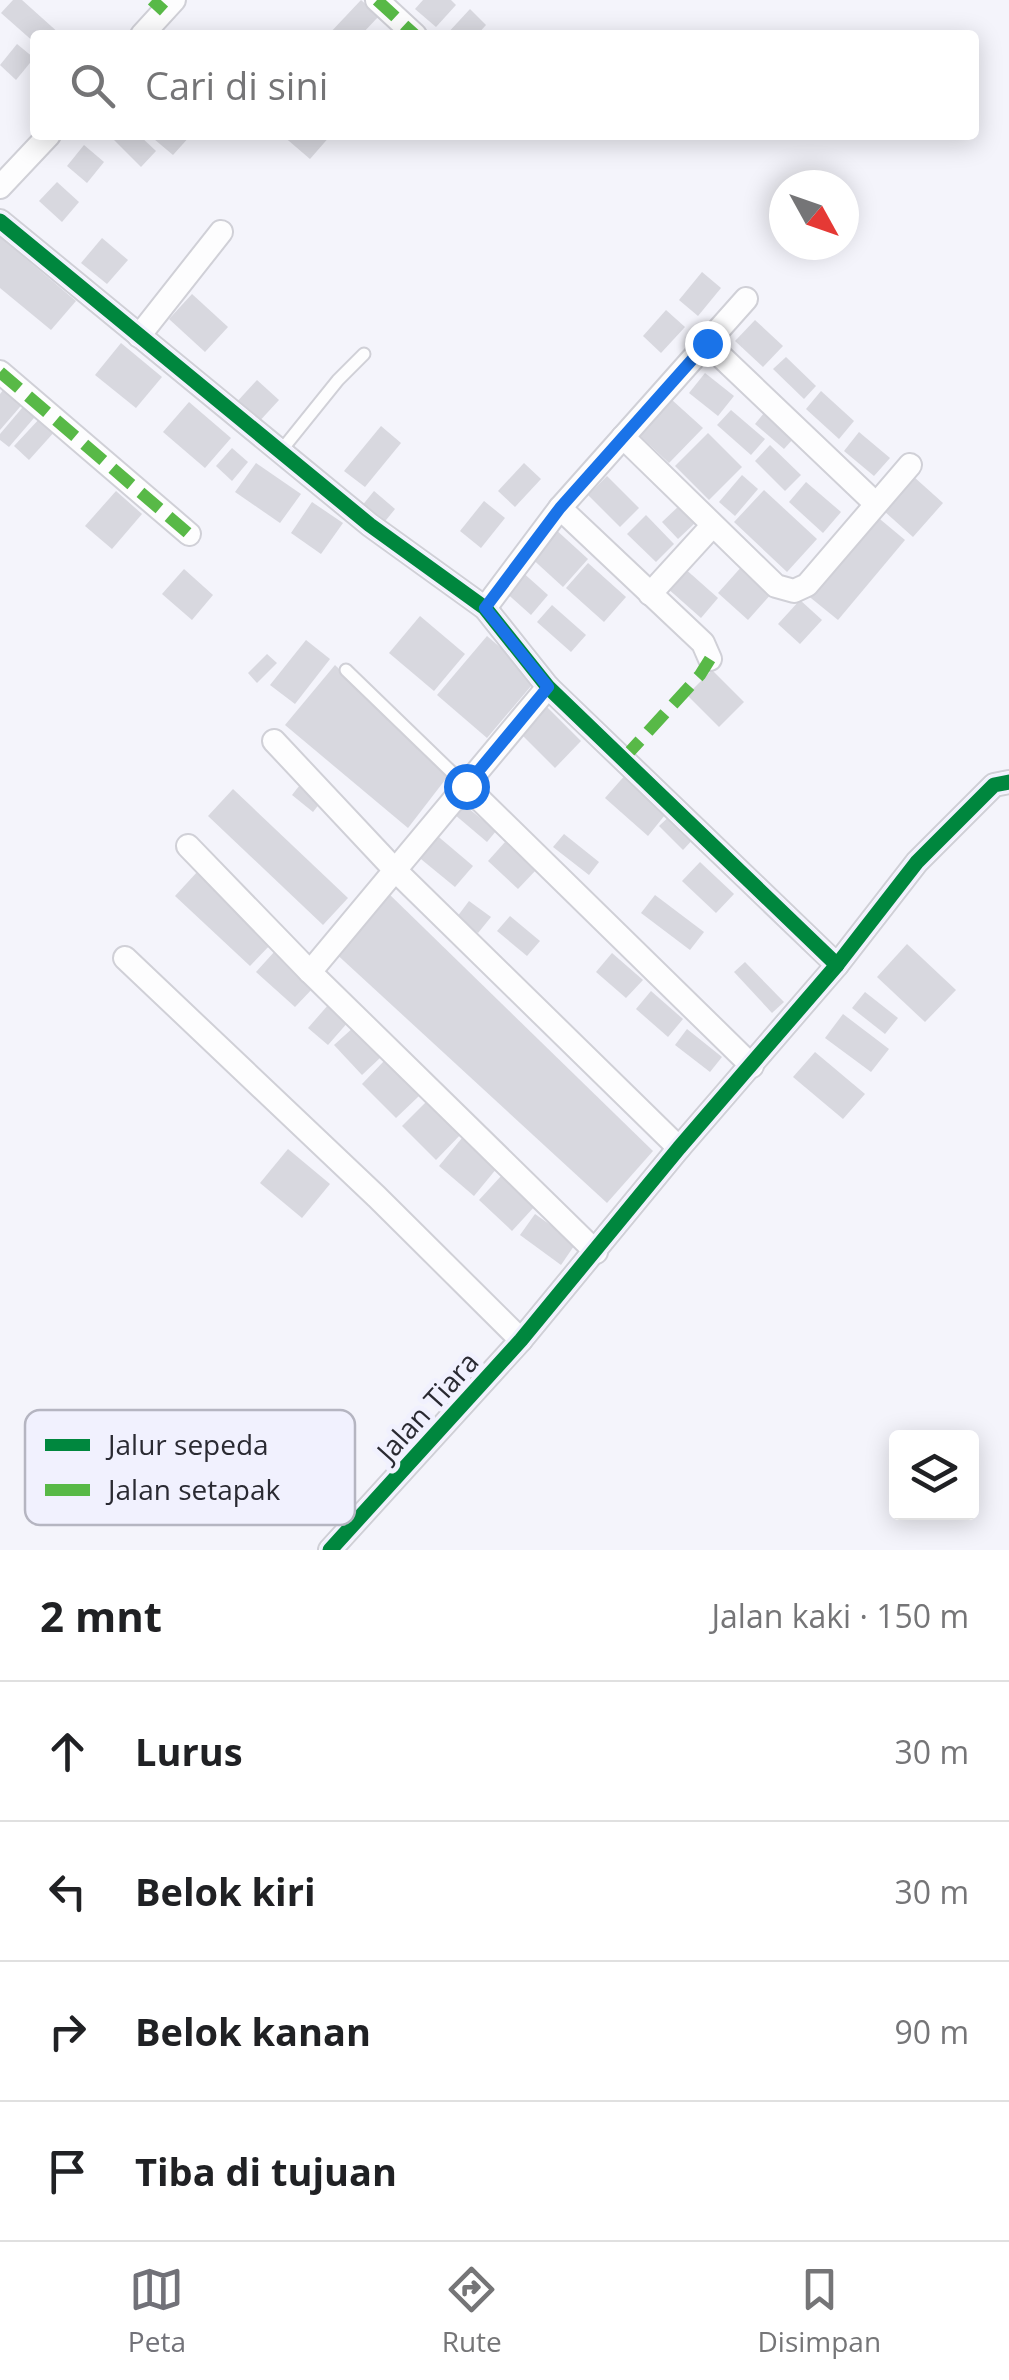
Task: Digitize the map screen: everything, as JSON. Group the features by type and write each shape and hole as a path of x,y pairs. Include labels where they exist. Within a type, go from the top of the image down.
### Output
{"street":[{"path":"377,0 410,30"},
{"path":"146,30 164,4"},
{"path":"0,187 43,140"},
{"path":"0,221 370,525 485,608 548,687 837,965"},
{"path":"140,336 221,232"},
{"path":"485,608 560,508 746,298"},
{"path":"707,343 876,504"},
{"path":"0,372 189,534"},
{"path":"623,438 776,586 794,591 806,585 910,465"},
{"path":"560,508 703,643 710,658"},
{"path":"650,594 712,526"},
{"path":"310,972 548,687"},
{"path":"274,741 396,870 679,1148"},
{"name":"Jalan Tiara","path":"355,1523 596,1252 679,1148 837,965 916,862 994,786 1009,782"},
{"path":"466,786 752,1066"},
{"path":"188,846 310,972 596,1252"},
{"path":"125,958 521,1340"},
{"name":"Jalan Tiara","path":"330,1550 353,1525"}],"lane":[{"path":"280,452 364,354"},
{"path":"346,670 466,786"}],"building":[{"path":"13,0 22,0 55,30 30,30 30,39 1,13"},
{"path":"361,0 379,16 366,30 333,30"},
{"path":"423,0 451,0 456,5 436,27 415,9"},
{"path":"470,9 486,25 482,30 451,30"},
{"path":"17,44 30,55 30,63 16,80 0,65"},
{"path":"114,140 144,140 156,151 141,167"},
{"path":"155,140 186,140 173,155"},
{"path":"288,140 327,140 310,159"},
{"path":"84,145 104,162 87,183 67,166"},
{"path":"57,182 79,202 62,222 39,201"},
{"path":"0,237 76,301 51,330 0,288"},
{"path":"102,238 128,260 107,284 81,263"},
{"path":"702,272 721,288 698,316 679,300"},
{"path":"192,294 228,327 205,352 169,319"},
{"path":"666,310 685,327 661,353 643,336"},
{"path":"755,320 783,346 763,367 735,341"},
{"path":"121,343 162,377 136,408 95,375"},
{"path":"786,357 816,386 804,399 773,369"},
{"path":"705,373 734,396 718,416 689,393"},
{"path":"257,380 279,400 256,425 234,405"},
{"path":"8,384 26,400 0,430 0,394"},
{"path":"821,391 854,421 839,439 806,409"},
{"path":"672,400 703,428 669,463 639,435"},
{"path":"28,401 40,411 9,447 0,440 0,434"},
{"path":"189,402 231,438 205,468 163,432"},
{"path":"731,410 765,439 751,455 717,425"},
{"path":"764,413 793,439 784,449 755,424"},
{"path":"41,417 56,430 29,460 14,446"},
{"path":"381,426 401,443 365,487 344,471"},
{"path":"859,432 890,458 874,476 844,451"},
{"path":"708,433 742,467 709,500 675,466"},
{"path":"770,445 801,475 785,491 755,461"},
{"path":"232,448 248,462 232,481 216,466"},
{"path":"256,463 301,494 280,523 235,492"},
{"path":"524,463 541,479 515,507 498,491"},
{"path":"742,475 758,489 735,516 719,502"},
{"path":"607,476 639,508 620,527 588,495"},
{"path":"914,477 943,503 913,537 884,511"},
{"path":"806,482 841,512 823,533 789,502"},
{"path":"764,490 817,539 787,572 734,522"},
{"path":"116,491 142,514 112,549 85,526"},
{"path":"374,491 395,509 382,525 361,507"},
{"path":"484,501 505,518 481,548 460,531"},
{"path":"312,502 343,523 321,554 291,533"},
{"path":"680,505 696,522 678,539 662,522"},
{"path":"646,515 674,544 656,562 627,534"},
{"path":"875,515 905,540 838,620 806,594"},
{"path":"554,528 588,559 563,587 528,555"},
{"path":"588,563 626,597 604,622 566,588"},
{"path":"743,565 773,592 748,620 718,593"},
{"path":"683,567 718,598 701,618 666,587"},
{"path":"184,569 213,595 192,620 162,594"},
{"path":"520,570 548,595 531,615 503,590"},
{"path":"800,600 822,620 800,644 778,624"},
{"path":"552,605 586,635 571,652 537,622"},
{"path":"420,616 465,654 434,691 389,653"},
{"path":"487,636 537,679 487,738 437,695"},
{"path":"306,640 330,659 295,704 270,685"},
{"path":"267,654 277,663 257,683 248,673"},
{"path":"335,665 448,776 408,828 285,725"},
{"path":"712,670 744,702 719,727 687,695"},
{"path":"543,703 581,741 555,768 517,730"},
{"path":"627,773 669,810 648,836 605,798"},
{"path":"303,781 324,798 313,812 292,795"},
{"path":"233,789 348,898 323,925 208,816"},
{"path":"462,803 496,831 487,842 454,814"},
{"path":"673,813 696,836 683,850 659,826"},
{"path":"434,833 473,866 455,887 416,855"},
{"path":"564,834 599,862 589,875 553,847"},
{"path":"505,842 536,870 518,889 488,861"},
{"path":"700,862 734,894 716,913 682,881"},
{"path":"198,871 273,942 250,966 175,896"},
{"path":"387,892 653,1151 607,1203 332,950"},
{"path":"655,895 704,932 690,950 641,913"},
{"path":"469,901 491,917 478,933 457,917"},
{"path":"510,916 540,941 527,956 497,931"},
{"path":"907,944 956,990 925,1022 877,977"},
{"path":"275,951 314,987 295,1007 256,972"},
{"path":"612,953 643,980 626,998 596,972"},
{"path":"745,962 784,1002 772,1013 734,972"},
{"path":"651,991 683,1019 668,1037 636,1009"},
{"path":"865,992 898,1018 885,1034 852,1008"},
{"path":"329,1004 349,1021 328,1045 308,1028"},
{"path":"843,1014 889,1049 871,1072 825,1038"},
{"path":"354,1027 381,1057 362,1075 334,1045"},
{"path":"687,1029 722,1057 710,1072 675,1045"},
{"path":"815,1052 865,1094 843,1119 793,1077"},
{"path":"385,1060 419,1096 396,1118 362,1084"},
{"path":"430,1098 464,1131 436,1160 402,1126"},
{"path":"462,1138 497,1168 474,1196 439,1166"},
{"path":"288,1149 330,1184 302,1218 260,1183"},
{"path":"502,1175 535,1206 512,1231 479,1200"},
{"path":"535,1214 576,1243 561,1265 520,1235"}],"marked path":[{"path":"152,0 164,11"},
{"path":"377,0 410,30"},
{"path":"0,372 189,534"},
{"path":"623,759 710,659"}],"cycle path":[{"path":"0,221 370,525 485,608 548,687 837,965"},
{"path":"355,1523 521,1340 837,965 917,862 994,785 1009,782"},
{"path":"330,1550 353,1525"}],"route":[{"path":"466,786 548,687 485,608 560,508 707,343"}]}
